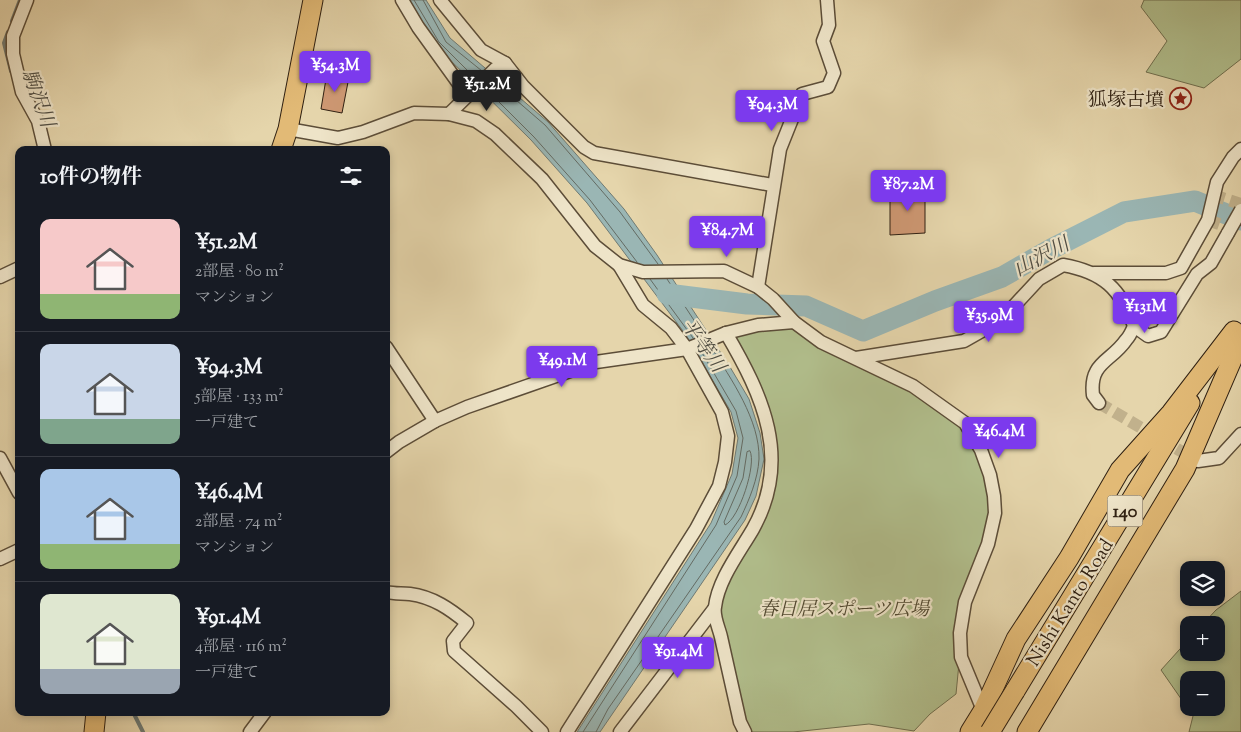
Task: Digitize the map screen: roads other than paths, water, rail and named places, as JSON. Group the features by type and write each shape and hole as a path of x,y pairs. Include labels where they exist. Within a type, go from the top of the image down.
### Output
{"highway":[{"path":"282,146 288,129 313,0"},
{"path":"970,732 983,711 1016,639 1069,558 1120,470 1171,413 1239,329"},
{"path":"1027,732 1184,468 1239,329"},
{"name":"Nishi Kanto Road","path":"991,732 1239,329"},
{"path":"94,732 96,716"}],"street":[{"path":"27,0 13,36 13,54 22,92 38,121 44,146"},
{"path":"402,0 418,27 470,93"},
{"path":"440,0 482,50 523,86 584,147 594,153 772,185"},
{"path":"758,287 772,185 780,149 802,94 828,87 834,73 823,41 828,25 827,0"},
{"path":"449,114 500,66"},
{"path":"288,129 338,138 363,132 414,113 449,114 476,121 509,147 542,179 595,246 619,265 643,305 671,328 687,349 722,412 728,436 719,486 696,529 567,732"},
{"path":"1091,273 1166,273 1181,268 1208,220 1217,182 1233,157 1241,149"},
{"path":"856,358 964,341 1001,320 1040,279 1063,265 1083,268 1119,292 1134,326 1148,336 1161,332 1197,274 1211,263 1241,210"},
{"path":"619,265 643,272 724,271 758,287 773,298 791,319 821,342 914,386 965,424 981,450 990,475 995,513 988,544 965,602 960,633 962,657 991,732"},
{"path":"0,277 15,270"},
{"path":"390,449 435,421 467,407 596,362 687,349 726,333 791,319"},
{"path":"1099,403 1093,396 1094,374 1103,361 1126,341 1134,326"},
{"path":"620,732 714,608 722,583 759,517 770,483 773,452 765,412 742,361 726,333"},
{"path":"390,353 435,421"},
{"path":"1198,461 1220,458 1241,434"},
{"path":"0,458 15,486"},
{"path":"0,559 15,552"},
{"path":"390,593 410,594 431,600 448,607 467,623 453,642 454,651 516,706 542,732"},
{"path":"714,608 740,722 746,732"},
{"path":"250,732 262,716"}],"water":[{"name":"平等川","path":"409,0 426,0 450,38 548,122 624,209 657,255 730,367 749,399 760,433 764,459 756,496 745,520 600,732 577,732 711,523 732,474 738,438 731,412 686,335 587,203 531,140 435,45"}],"waterway":[{"name":"駒沢川","path":"12,21 20,0"},
{"name":"駒沢川","path":"8,32 4,43 11,71"},
{"name":"山沢川","path":"667,294 747,304 806,306 863,331 935,301 1002,277 1051,249 1124,212 1195,201 1241,220"},
{"name":"駒沢川","path":"135,716 143,732"}],"tunnel":[{"path":"1213,195 1241,204"},
{"path":"1208,220 1241,232"},
{"path":"1099,403 1196,460"}],"place":[{"name":"狐塚古墳","path":"1180,99"}],"park label":[{"name":"春日居スポーツ広場","path":"844,608"}]}
